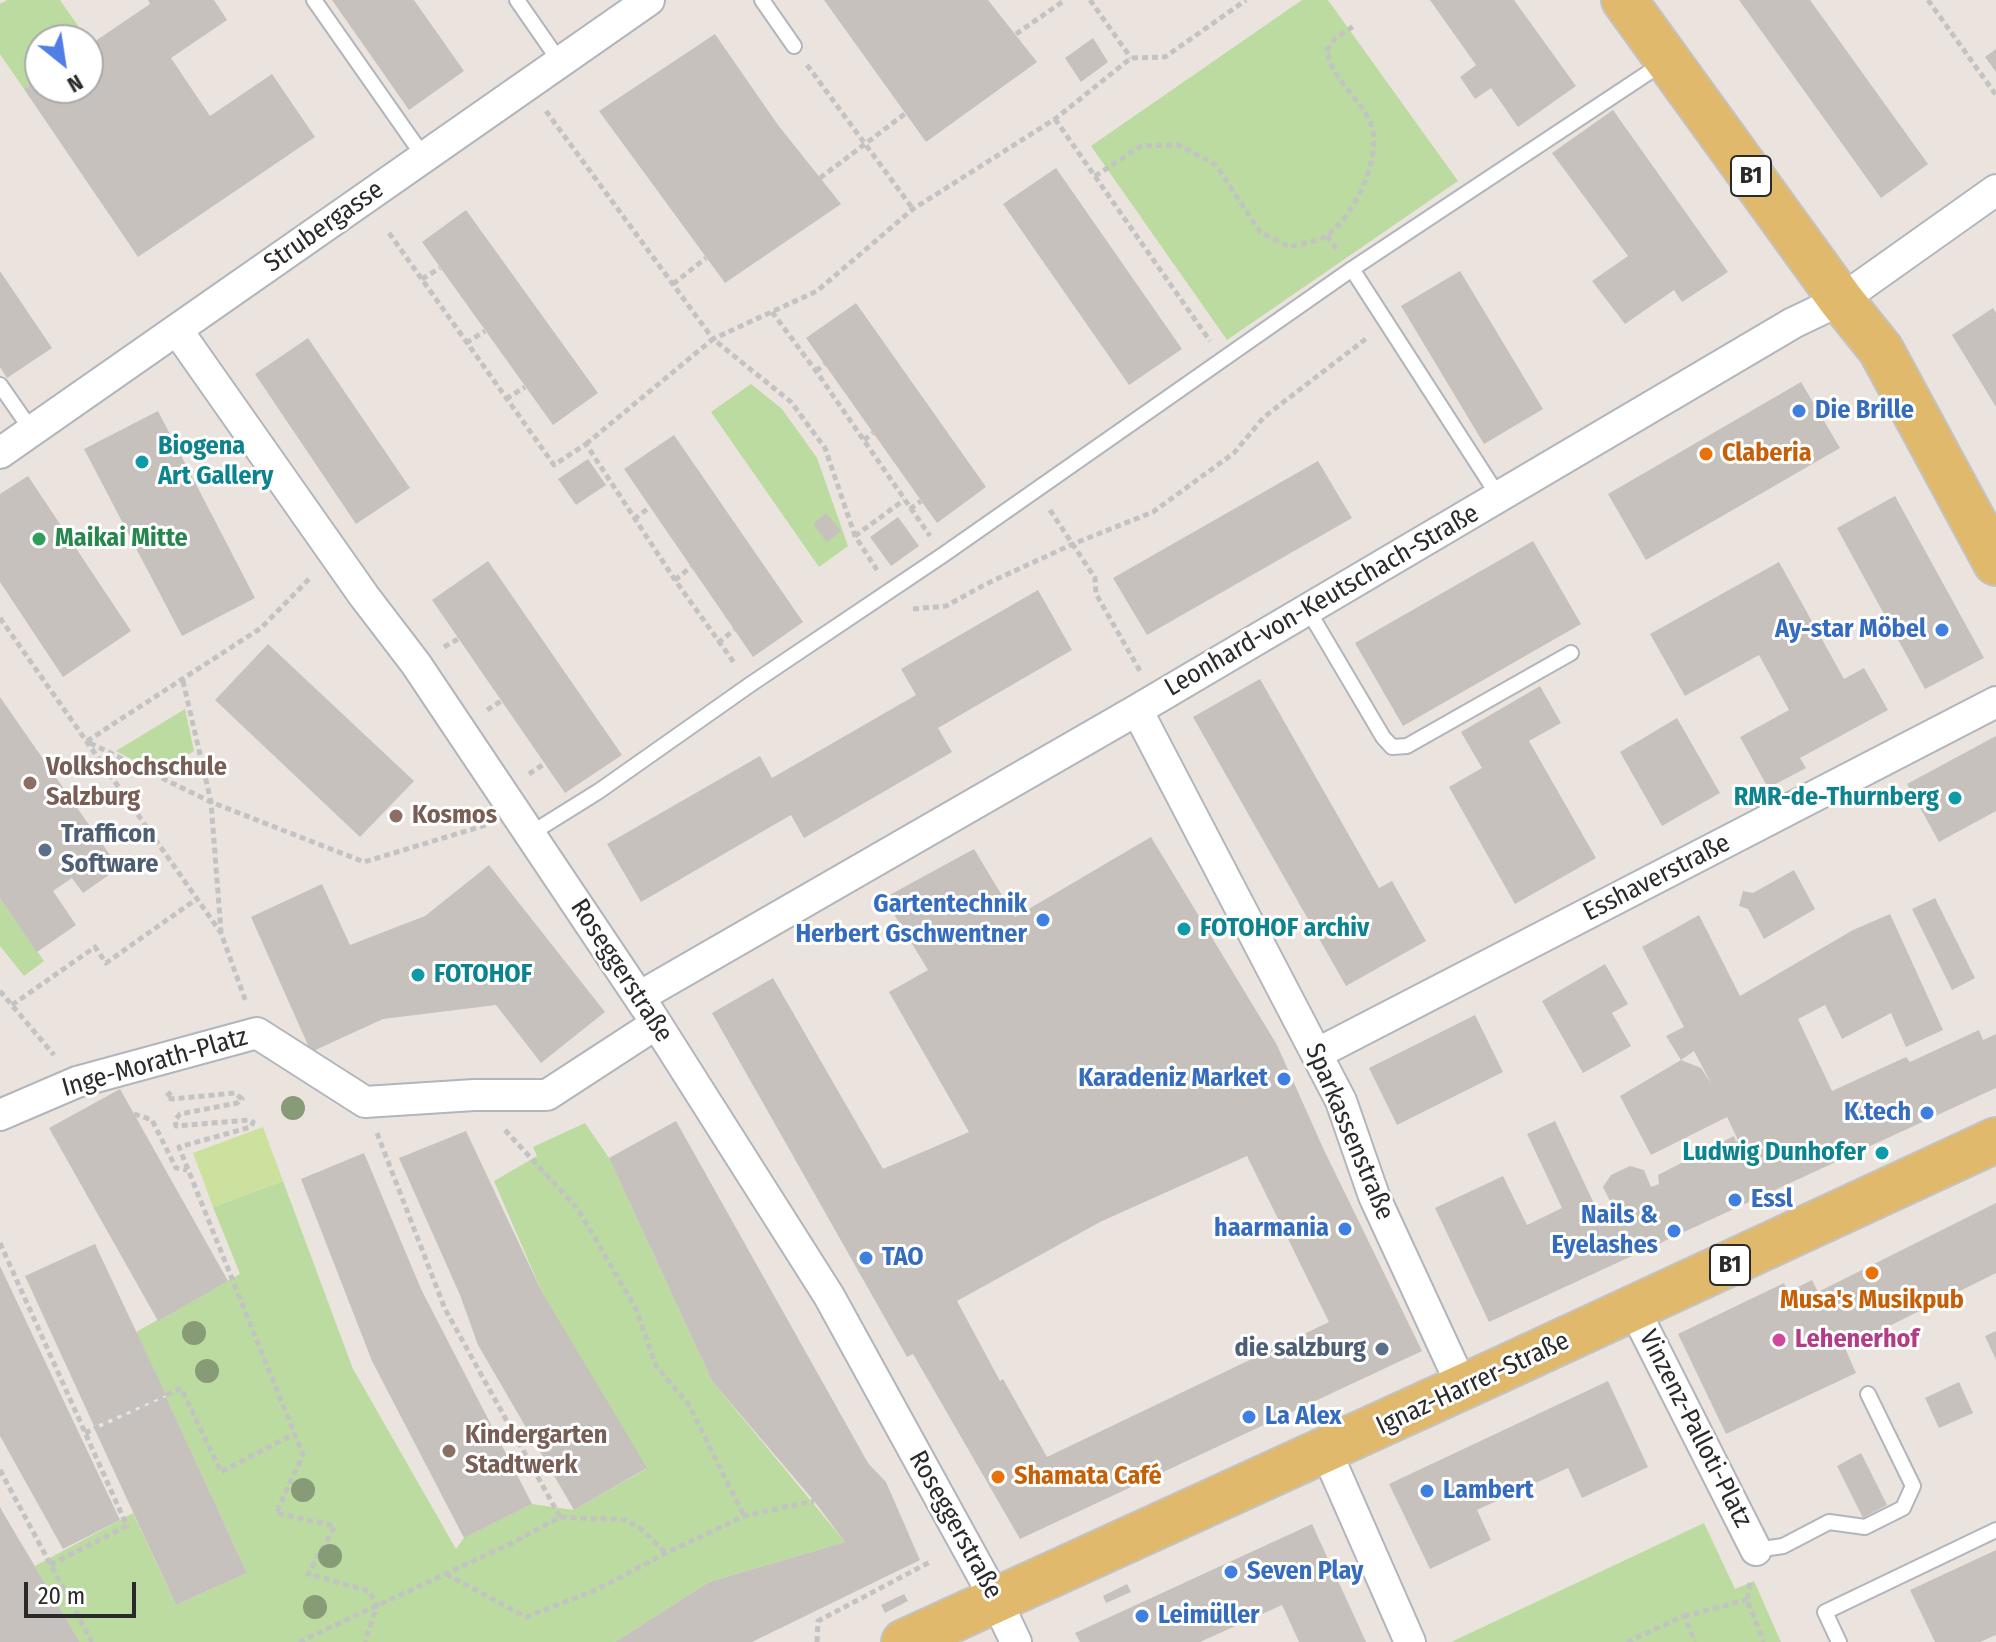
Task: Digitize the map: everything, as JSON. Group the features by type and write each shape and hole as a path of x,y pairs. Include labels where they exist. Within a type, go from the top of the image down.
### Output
{"main road":[{"name":"B1","path":"1624,0 1841,300 1881,350 1996,563"},
{"name":"Ignaz-Harrer-Straße","path":"904,1642 1326,1451 1996,1140"}],"street":[{"name":"Strubergasse","path":"0,453 649,0"},
{"name":"Leonhard-von-Keutschach-Straße","path":"639,997 1137,710 1793,323 1841,300 1996,190"},
{"name":"Roseggerstraße","path":"177,330 334,554 416,664 639,997 829,1296 1016,1642"},
{"name":"Esshaverstraße","path":"1318,1053 1996,702"},
{"name":"Sparkassenstraße","path":"1137,710 1318,1053 1341,1101 1374,1196 1463,1388"},
{"path":"365,1102 474,1095 547,1095 656,1024"},
{"name":"Inge-Morath-Platz","path":"0,1115 77,1082 257,1033 365,1102"},
{"name":"Vinzenz-Palloti-Platz","path":"1634,1309 1756,1550"},
{"path":"1326,1451 1410,1642"}],"lane":[{"path":"314,0 424,157"},
{"path":"517,0 560,62"},
{"path":"762,0 796,50"},
{"path":"530,834 599,791 943,555 1352,269 1667,60"},
{"path":"1352,269 1499,497"},
{"path":"0,385 32,431"},
{"path":"1308,610 1383,737 1392,747 1407,746 1571,653"},
{"path":"1756,1550 1783,1546 1829,1522 1865,1527 1903,1508 1913,1486 1868,1394"},
{"path":"1839,1642 1825,1612 1996,1530"}],"path":[{"path":"1016,34 1065,0"},
{"path":"1090,0 1131,58"},
{"path":"389,233 554,465 586,444 713,339 817,291 913,209 1055,119 1131,58 1165,57 1246,0"},
{"path":"1928,0 1996,95"},
{"path":"1095,176 1141,146 1179,145 1216,165 1260,232 1290,247 1327,236 1356,204 1376,152 1371,122 1332,71 1326,51 1335,39 1355,25"},
{"path":"796,50 913,209"},
{"path":"528,85 713,339 791,402 825,448 855,536 890,590 912,609 946,606 1073,544 1153,512 1234,453 1264,417 1387,323"},
{"path":"820,178 906,113"},
{"path":"1055,119 1222,358"},
{"path":"673,284 706,258"},
{"path":"422,279 440,268"},
{"path":"772,312 943,555"},
{"path":"466,343 485,331"},
{"path":"816,371 825,364"},
{"path":"506,399 525,387"},
{"path":"864,440 873,433"},
{"path":"586,444 718,643 751,684"},
{"path":"1036,490 1095,578 1096,594 1141,673"},
{"path":"855,536 904,500"},
{"path":"910,509 921,501"},
{"path":"634,519 649,508"},
{"path":"87,741 261,628 334,554"},
{"path":"675,580 691,567"},
{"path":"0,618 221,933 257,1033"},
{"path":"718,643 734,630"},
{"path":"448,645 458,639"},
{"path":"183,681 211,802 221,933"},
{"path":"491,707 501,701"},
{"path":"87,741 211,802 364,862 484,825 530,834"},
{"path":"534,771 544,764"},
{"path":"12,1005 95,947 106,963 198,898"},
{"path":"0,991 77,1082"},
{"path":"176,1090 167,1093 166,1097 235,1093 242,1099 237,1103 180,1114 175,1120 176,1126 253,1122 251,1127 179,1147 303,1455 276,1513 335,1526 308,1574 369,1591 377,1606 365,1642"},
{"path":"474,1095 578,1209 636,1309 656,1366 689,1405 744,1516"},
{"path":"365,1102 445,1309 560,1517"},
{"path":"134,1114 152,1120 176,1168 187,1170"},
{"path":"0,1243 127,1526 50,1565"},
{"path":"85,1433 181,1388 221,1472 294,1434"},
{"path":"0,1470 92,1642"},
{"path":"445,1574 526,1617 598,1589 744,1516 814,1501"},
{"path":"299,1642 313,1639 560,1517 626,1520 641,1529 666,1553"},
{"path":"1756,1550 1747,1600 1764,1642"},
{"path":"817,1642 818,1621 930,1562"},
{"path":"1627,1642 1684,1616 1747,1600"},
{"path":"1684,1616 1695,1642"}],"green space":[{"path":"7,0 60,0 77,24 24,24 24,89 0,54 0,4"},
{"path":"1302,0 1328,0 1458,181 1227,340 1091,146"},
{"path":"751,384 782,409 817,458 848,546 819,567 711,412"},
{"path":"185,709 194,751 158,773 116,751"},
{"path":"0,898 44,961 24,976 0,946"},
{"path":"585,1123 609,1158 712,1381 845,1542 709,1582 615,1642 80,1642 35,1566 133,1513 176,1605 247,1573 136,1332 240,1274 213,1207 283,1181 353,1369 456,1549 464,1538 532,1504 574,1510 646,1469 541,1290 494,1181 537,1156 533,1147"},
{"path":"263,1127 283,1181 213,1207 193,1153"},
{"path":"1704,1523 1735,1589 1754,1581 1781,1642 1451,1642"}],"building":[{"path":"148,0 214,0 227,20 171,58 210,116 272,74 315,137 138,257 34,104 104,104 104,35 150,4"},
{"path":"332,0 414,0 464,71 409,110"},
{"path":"824,0 988,0 1037,62 926,142"},
{"path":"1430,0 1514,0 1576,86 1518,127 1491,88 1475,99 1460,77 1476,65"},
{"path":"1739,0 1810,0 1928,164 1881,198"},
{"path":"715,34 778,125 841,204 725,283 599,111"},
{"path":"1093,38 1108,62 1081,82 1065,58"},
{"path":"1996,49 1996,72 1985,57"},
{"path":"1613,110 1728,272 1682,302 1674,290 1625,324 1592,281 1628,256 1552,153"},
{"path":"1056,168 1182,349 1129,385 1003,204"},
{"path":"466,210 598,393 553,425 422,242"},
{"path":"0,271 52,348 7,378 0,367"},
{"path":"1460,271 1543,409 1484,444 1401,306"},
{"path":"856,303 986,487 937,523 806,338"},
{"path":"1993,308 1996,313 1996,407 1952,335"},
{"path":"308,338 410,488 356,524 255,374"},
{"path":"1801,382 1840,448 1646,560 1608,494"},
{"path":"158,411 255,598 182,636 84,449"},
{"path":"674,435 803,622 753,657 624,469"},
{"path":"588,459 606,485 576,505 558,479"},
{"path":"1318,461 1352,518 1147,635 1113,578"},
{"path":"28,476 131,631 63,677 0,582 0,494"},
{"path":"1895,496 1984,658 1925,689 1837,528"},
{"path":"826,513 841,531 827,542 813,524"},
{"path":"898,517 919,546 891,566 870,537"},
{"path":"1533,541 1581,624 1403,726 1355,643"},
{"path":"488,561 622,755 565,793 432,600"},
{"path":"1779,562 1844,679 1864,668 1888,710 1800,758 1806,768 1768,788 1740,737 1789,710 1759,655 1685,696 1650,634"},
{"path":"1038,590 1072,650 938,728 952,752 804,838 791,815 641,902 607,844 760,756 772,778 916,695 901,669"},
{"path":"268,644 414,781 360,837 215,700"},
{"path":"1260,679 1379,888 1392,881 1426,941 1346,986 1193,717"},
{"path":"1540,686 1561,723 1529,741 1596,858 1515,904 1449,787 1482,768 1461,732"},
{"name":"Volkshochschule Salzburg","path":"0,697 119,868 83,893 72,878 53,891 76,925 37,952 0,898"},
{"path":"1677,718 1720,793 1662,826 1620,752"},
{"name":"RMR-de-Thurnberg","path":"1996,736 1996,811 1939,842 1907,784"},
{"path":"1151,837 1277,1045 1323,1148 1422,1351 1020,1539 913,1354 907,1357 712,1013 773,978 883,1169 969,1132 889,992 928,970 884,898 974,849 1015,917","holes":["1247,1156 1329,1322 1047,1457 1003,1379 1000,1381 957,1301 1100,1222"]},
{"path":"489,865 605,1012 541,1063 496,1005 383,1019 311,1052 251,917 322,884 350,945 425,916"},
{"path":"1794,870 1815,909 1764,939 1748,909 1739,906 1743,891 1753,893"},
{"path":"1935,898 1975,978 1952,990 1912,909"},
{"path":"1890,914 1943,1030 1906,1047 1891,1013 1842,1039 1825,1005 1798,1019 1832,1091 1906,1057 1910,1062 1979,1030 1983,1040 1996,1034 1996,1088 1489,1322 1435,1208 1503,1176 1527,1225 1562,1208 1527,1134 1555,1121 1598,1212 1612,1205 1603,1187 1611,1175 1630,1166 1644,1170 1651,1187 1659,1184 1658,1175 1734,1136 1736,1142 1738,1140 1727,1117 1651,1155 1620,1096 1681,1060 1666,1036 1684,1027 1642,947 1699,915 1740,996 1853,930","holes":["1694,1051 1712,1085 1701,1068 1681,1060"]},
{"path":"1605,964 1628,1004 1612,1013 1631,1046 1583,1073 1542,1001"},
{"path":"1475,1015 1503,1072 1397,1125 1369,1068"},
{"path":"120,1089 228,1281 158,1321 49,1128"},
{"path":"676,1121 868,1463 886,1482 920,1560 752,1642 615,1642 709,1582 845,1542 712,1381 609,1158"},
{"path":"466,1131 541,1290 647,1468 574,1510 478,1345 460,1295 399,1158"},
{"path":"364,1153 421,1289 532,1504 464,1538 372,1361 301,1179"},
{"path":"1996,1203 1996,1273 1845,1348 1856,1373 1726,1434 1678,1334 1784,1283 1788,1292 1812,1280 1818,1292"},
{"path":"95,1244 166,1395 94,1426 25,1276"},
{"path":"0,1266 120,1520 63,1549 0,1436"},
{"path":"1996,1331 1996,1360 1985,1336"},
{"path":"1608,1381 1648,1467 1582,1498 1568,1468 1477,1510 1491,1540 1430,1569 1389,1484"},
{"path":"1959,1382 1973,1413 1939,1428 1925,1398"},
{"path":"166,1397 247,1573 176,1605 95,1430"},
{"path":"1861,1453 1887,1505 1863,1518 1837,1466"},
{"path":"0,1507 5,1516 80,1642 0,1642"},
{"path":"1312,1524 1366,1642 1299,1642 1282,1605 1200,1642 1080,1642 1075,1633"},
{"path":"1996,1550 1996,1635 1980,1642 1935,1642 1910,1590"},
{"path":"1127,1584 1131,1592 1106,1603 1103,1596"},
{"path":"904,1594 908,1601 885,1613 881,1605"}],"place":[{"name":"Die Brille","path":"1799,411"},
{"name":"Claberia","path":"1706,454"},
{"name":"Biogena Art Gallery","path":"142,462"},
{"name":"Maikai Mitte","path":"39,539"},
{"name":"Ay-star Möbel","path":"1942,630"},
{"name":"Volkshochschule Salzburg","path":"30,783"},
{"name":"RMR-de-Thurnberg","path":"1955,798"},
{"name":"Kosmos","path":"396,816"},
{"name":"Trafficon Software","path":"45,850"},
{"name":"Gartentechnik Herbert Gschwentner","path":"1043,920"},
{"name":"FOTOHOF archiv","path":"1184,929"},
{"name":"FOTOHOF","path":"418,975"},
{"name":"Karadeniz Market","path":"1284,1079"},
{"name":"K.tech","path":"1927,1113"},
{"name":"Ludwig Dunhofer","path":"1882,1153"},
{"name":"Essl","path":"1735,1200"},
{"name":"haarmania","path":"1345,1229"},
{"name":"Nails & Eyelashes","path":"1674,1231"},
{"name":"TAO","path":"866,1258"},
{"name":"Musa's Musikpub","path":"1872,1273"},
{"name":"Lehenerhof","path":"1779,1340"},
{"name":"die salzburg","path":"1382,1349"},
{"name":"La Alex","path":"1249,1417"},
{"name":"Kindergarten Stadtwerk","path":"449,1451"},
{"name":"Shamata Café","path":"998,1477"},
{"name":"Lambert","path":"1427,1491"},
{"name":"Seven Play","path":"1231,1572"},
{"name":"Leimüller","path":"1142,1616"}]}
